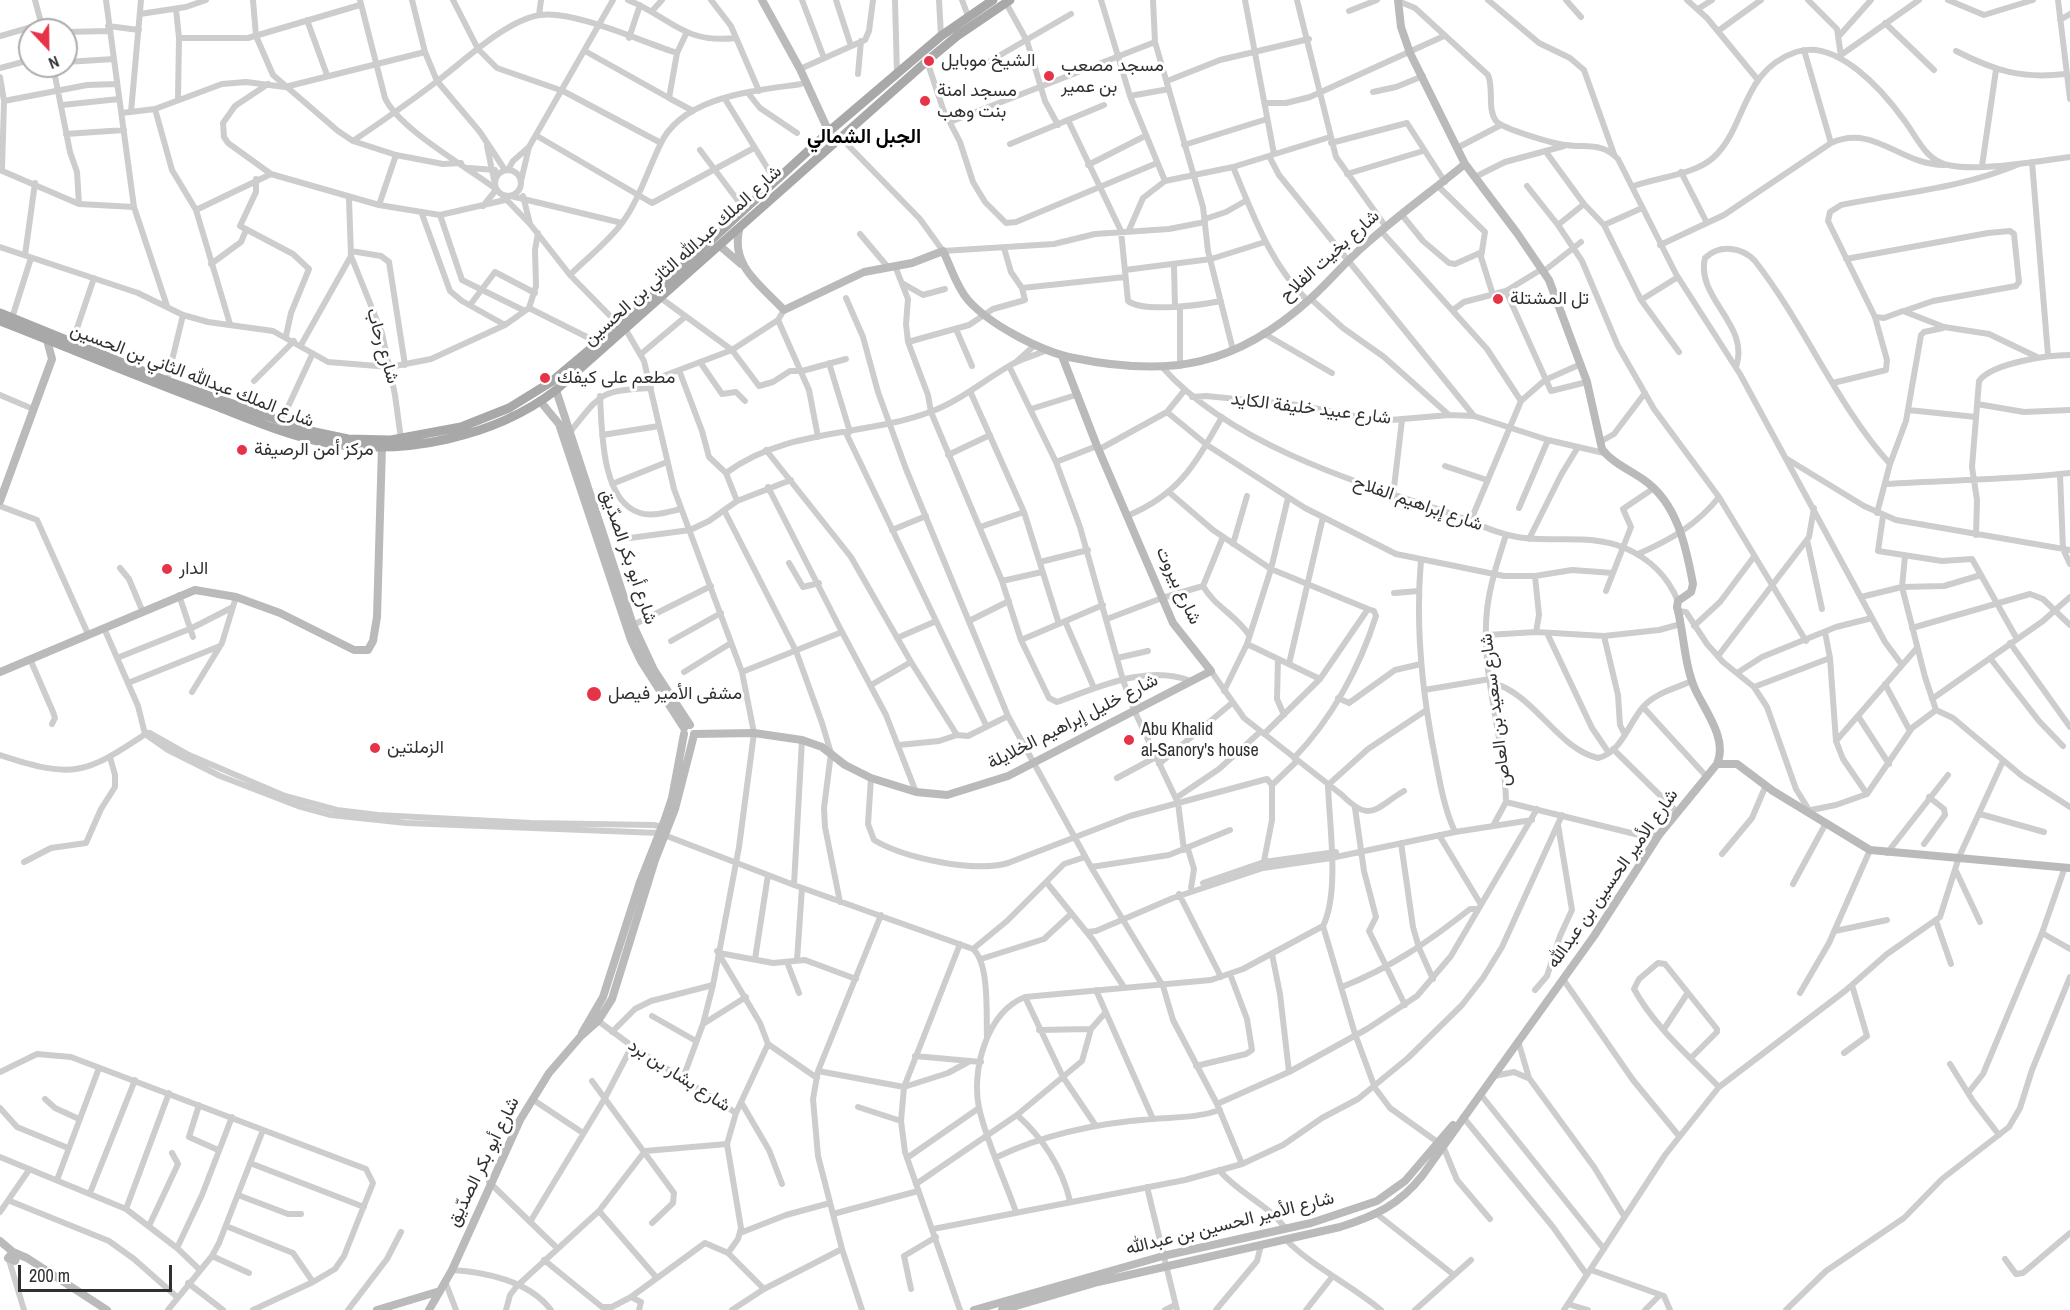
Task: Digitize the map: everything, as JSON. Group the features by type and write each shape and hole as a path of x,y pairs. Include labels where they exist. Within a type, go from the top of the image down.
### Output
{"main road":[{"name":"شارع الملك عبدالله الثاني بن الحسين","path":"119,366 167,381 281,431 327,443 382,447 435,441 499,422 556,390 827,134 941,36 993,0"},
{"name":"شارع الملك عبدالله الثاني بن الحسين","path":"0,313 119,366 249,415 348,438 401,439 472,423 533,402 598,343 662,299 927,61 957,36 1008,1"},
{"name":"شارع الملك عبدالله الثاني بن الحسين","path":"0,321 47,340 70,345"}],"street":[{"path":"35,0 40,18"},
{"path":"106,0 134,207 167,306"},
{"path":"131,112 141,0"},
{"path":"140,14 176,9 206,0"},
{"path":"253,0 256,36 273,75 353,141 396,155 443,164 461,163"},
{"path":"412,0 425,52 437,81 485,140 505,170"},
{"path":"453,0 478,49 503,72 563,91 661,142"},
{"path":"539,15 541,0"},
{"path":"482,207 505,170 537,136 613,0"},
{"path":"628,0 653,10 686,34 709,38 736,38"},
{"path":"653,10 662,0"},
{"path":"711,0 725,16 759,91"},
{"path":"762,0 800,69 827,134"},
{"path":"802,0 824,58"},
{"path":"836,0 851,46"},
{"path":"800,69 861,42 868,35 873,0"},
{"path":"895,0 897,75"},
{"path":"939,0 941,36"},
{"path":"962,0 968,16"},
{"path":"1101,0 1130,96 1165,182"},
{"path":"1153,0 1155,42 1205,221 1211,259 1233,350"},
{"path":"1245,0 1265,103 1272,155 1279,175 1474,416"},
{"path":"1297,0 1322,92 1336,157 1384,229 1487,349 1521,401"},
{"path":"1349,10 1377,0"},
{"path":"1488,0 1539,43 1570,58 1584,70 1614,155 1634,186 1660,245 1736,367 1885,642 1902,665"},
{"path":"1566,0 1581,17"},
{"path":"1687,0 1718,31 1758,80"},
{"path":"1698,9 1712,0"},
{"path":"1718,31 1761,0"},
{"path":"1808,0 1833,24 1839,36 1841,57"},
{"path":"1839,36 1871,0"},
{"path":"1841,57 1885,22 1919,0"},
{"path":"1948,0 1984,15 2028,1"},
{"path":"2058,0 2070,94"},
{"path":"1008,1 1027,42 1046,101 1058,125"},
{"path":"1614,155 1601,147 1566,145 1501,125 1494,116 1492,85 1488,75 1415,8 1398,1 1401,27 1410,53 1465,164 1543,270 1581,364 1599,442 1604,453 1654,488 1670,508 1680,534 1693,584 1691,591 1677,601 1678,611 1692,681 1717,734 1720,752 1718,764 1737,764 1766,785 1870,850 2067,868 1983,1074 1968,1093"},
{"path":"179,38 256,36 360,2 385,98 395,113 507,197 570,275 623,327 641,354 667,462 681,509 742,672 754,733 735,863 713,985 703,1024 683,1078"},
{"path":"629,38 640,4"},
{"path":"176,9 179,38 178,99"},
{"path":"353,141 395,113 478,49 512,27 539,15 570,18 677,53"},
{"path":"990,61 1071,15"},
{"path":"2060,20 2070,15"},
{"path":"308,20 327,75"},
{"path":"1885,22 1934,69"},
{"path":"78,31 109,28 139,30"},
{"path":"0,36 18,32"},
{"path":"669,98 677,53 686,34"},
{"path":"1265,103 1300,101 1444,36"},
{"path":"1167,81 1213,62 1308,39"},
{"path":"858,74 861,42"},
{"path":"950,122 1155,42"},
{"path":"1634,186 1681,172 1712,159 1720,150 1758,80 1780,59 1804,50 1822,51 1841,57 1880,91 1926,152 1948,165"},
{"path":"1804,50 1831,143"},
{"path":"585,51 693,111"},
{"path":"789,51 801,84 827,134 835,142"},
{"path":"1956,51 1996,70 2033,76 2066,74"},
{"path":"122,113 154,109 222,84 246,82 285,87 425,52"},
{"path":"78,61 114,59"},
{"path":"927,61 943,110 978,192 997,217 1006,223 1016,222 1157,163"},
{"path":"0,68 18,63"},
{"path":"1982,166 1996,70"},
{"path":"1373,92 1396,87 1423,76"},
{"path":"0,78 4,101 1,170 79,204 134,207"},
{"path":"56,78 66,134 77,172 79,204"},
{"path":"4,101 87,85 117,84"},
{"path":"268,84 235,106 222,123 224,137 228,143 271,174 349,199 422,214 440,215 482,207 507,197 520,185 529,147"},
{"path":"570,275 622,223 661,142 678,120 693,111 726,99 801,84"},
{"path":"1130,96 1169,89"},
{"path":"748,93 760,108 796,133"},
{"path":"62,105 119,99"},
{"path":"726,99 776,182"},
{"path":"1010,144 1104,105"},
{"path":"154,109 172,170 196,210 230,324"},
{"path":"1184,145 1267,119"},
{"path":"1068,120 1121,231 1126,297 1131,303 1177,307 1221,301"},
{"path":"1129,230 1143,198 1165,182 1405,123 1442,184 1483,229 1486,237 1482,252 1493,296"},
{"path":"1457,148 1501,125"},
{"path":"66,134 124,130"},
{"path":"537,136 650,202 658,202 714,168 754,148"},
{"path":"1088,165 1145,136"},
{"path":"1660,245 1724,215 1831,143 1852,136 1865,137 1922,163 1982,166 2070,157"},
{"path":"485,140 495,187"},
{"name":"شارع بخيت الفلاح","path":"835,142 920,219 943,251 963,292 986,315 1035,345 1062,356 1118,366 1163,368 1211,359 1233,350 1262,333 1309,300 1384,229 1465,164"},
{"path":"1475,177 1505,162 1566,145"},
{"path":"700,150 745,210"},
{"path":"1347,174 1423,151"},
{"path":"1546,152 1584,204 1604,225 1641,300 1679,352"},
{"path":"379,205 396,155"},
{"path":"1833,382 1886,370 1887,360 1875,317 1828,221 1830,212 1836,206 1919,192 2003,171 2028,162"},
{"path":"2028,162 2048,355"},
{"path":"1233,167 1265,242 1281,270 1309,300 1384,357 1449,415"},
{"path":"468,168 505,170 516,173 530,225"},
{"path":"1681,172 1707,223"},
{"path":"196,210 256,179 271,174"},
{"path":"256,179 256,192 240,223 246,230 275,243 308,266 309,273 289,318 286,336"},
{"path":"12,318 28,257 35,183"},
{"path":"1527,186 1574,248 1589,275 1614,337 1645,393 1719,497 1753,558 1773,586 1806,642"},
{"path":"507,197 622,223"},
{"path":"301,345 351,254 349,199"},
{"path":"570,432 600,396 650,385 679,370 732,350 778,320 784,310 864,272 943,251 1054,244 1121,231 1169,229 1205,221 1247,200"},
{"path":"1558,225 1584,204"},
{"path":"1604,225 1642,208"},
{"path":"422,214 450,291 505,325"},
{"path":"440,215 461,279 479,290 598,343"},
{"path":"1402,215 1423,242 1449,263 1455,264 1482,252"},
{"path":"211,264 241,242 246,230"},
{"path":"740,230 736,249 744,266"},
{"path":"1846,258 1988,233 2010,231 2014,234 2019,282 2016,286 1933,301 1884,318 1875,317"},
{"path":"0,247 138,292 183,315 257,327 286,336 301,345 312,356 335,363 390,367 431,359 505,325 527,310 535,293 535,250 538,234"},
{"path":"860,234 891,266 902,283 908,299 906,324 908,342 928,395 931,412 1002,581 1022,640 1051,700 1057,702 1123,680 1159,674 1191,681"},
{"path":"1125,270 1173,266 1211,259 1265,242"},
{"path":"1453,310 1464,302 1506,291 1543,270 1581,242"},
{"path":"720,246 744,266 784,310"},
{"path":"908,342 956,329 986,315 993,309 1024,302 1026,299 1022,288 1011,272 1004,248"},
{"path":"1736,367 1740,355 1739,341 1702,273 1705,258 1718,250 1742,251 1755,261 1853,417 1890,464"},
{"path":"351,254 381,256 389,262 405,365"},
{"name":"شارع رحاب","path":"351,254 377,318 390,367 401,439"},
{"path":"1173,266 1180,366"},
{"path":"470,305 479,290 497,272 535,293"},
{"path":"1641,300 1678,277"},
{"path":"88,634 37,520 0,504 52,359 70,345 94,278"},
{"path":"1022,288 1125,278"},
{"path":"902,283 923,295 945,289"},
{"path":"1506,291 1548,388 1554,392 1587,382"},
{"path":"846,298 863,337 889,423 1008,716 1085,857 1163,986 1168,1009 1219,1107 1242,1164"},
{"path":"662,299 732,350 761,386 773,382 786,372 802,371 846,359"},
{"path":"1903,311 1944,327 1989,334 2037,357"},
{"path":"167,381 183,315"},
{"path":"641,354 685,317"},
{"path":"778,320 802,371 814,409 818,437"},
{"path":"1944,327 1920,335 1908,410 1890,464 1880,514 1878,550 1948,562 1969,558 1973,560 1994,603 2017,639"},
{"path":"956,329 972,366"},
{"path":"1262,333 1332,373"},
{"path":"47,340 52,359"},
{"path":"254,381 294,340"},
{"path":"1016,362 1035,345"},
{"path":"726,473 765,450 799,439 848,433 931,412 1016,362 1047,350"},
{"path":"1976,535 1977,500 1973,478 1978,381 1985,374 2037,357 2070,355"},
{"path":"281,422 312,356"},
{"name":"شارع بيروت","path":"1062,356 1098,448 1178,631 1211,671 1232,703 1262,733 1355,808"},
{"path":"700,362 722,394 736,392 746,401"},
{"path":"829,363 848,433 934,622 986,725"},
{"path":"1471,520 1521,401 1545,380 1581,364"},
{"path":"1009,366 1056,462 1088,550 1123,680 1134,710 1177,801 1186,849 1194,867 1191,888"},
{"name":"شارع إبراهيم الفلاح","path":"1163,368 1184,392 1222,417 1330,473 1393,496 1471,520 1506,535 1529,539 1604,540 1638,554 1668,580 1677,601"},
{"path":"679,370 702,431 709,457 726,473 737,501"},
{"name":"شارع أبو بكر الصدّيق","path":"429,1310 452,1270 489,1182 532,1100 549,1073 595,1019 663,831 690,731 654,670 633,624 556,390"},
{"path":"970,391 1024,512 1042,572 1062,623 1094,688"},
{"path":"1056,462 1098,448 1167,412 1184,392"},
{"path":"1599,442 1614,434 1645,393"},
{"path":"0,394 33,409"},
{"path":"1031,409 1076,395"},
{"path":"600,396 602,435 612,484 619,501 639,513 655,515 681,509"},
{"name":"شارع عبيد خليفة الكايد","path":"1192,397 1206,396 1298,405 1379,421 1449,415 1474,416 1548,440 1604,453"},
{"name":"شارع أبو بكر الصدّيق","path":"533,402 559,424 637,653 690,731"},
{"path":"1977,404 2024,412 2070,410"},
{"path":"1908,410 1976,417"},
{"path":"1167,412 1206,445 1288,498 1396,554 1493,575 1535,576 1572,570 1612,573"},
{"path":"1127,516 1170,493 1206,445 1222,417"},
{"path":"1393,496 1402,420"},
{"path":"602,435 659,426"},
{"path":"948,455 990,435"},
{"path":"1519,508 1548,440"},
{"path":"0,672 142,610 179,595 203,589 236,597 280,613 354,650 364,651 371,647 377,617 382,447"},
{"path":"1529,539 1561,475 1578,447"},
{"path":"765,450 851,557 910,662 957,735"},
{"path":"1784,457 1880,514 1922,526 2067,549"},
{"path":"612,484 667,462"},
{"path":"1445,466 1487,480"},
{"path":"1886,484 1973,478 2011,479 2070,473"},
{"path":"2060,474 2070,564"},
{"path":"630,538 690,530 737,501 790,480"},
{"path":"768,487 871,685 899,745 916,792"},
{"path":"1606,591 1630,527 1623,509 1654,488"},
{"path":"1170,493 1223,537 1270,569 1376,613 1371,633 1322,727 1296,760 1272,785"},
{"path":"1233,544 1247,496"},
{"path":"1638,554 1680,534 1707,512 1719,497"},
{"path":"1224,691 1247,644 1270,569 1288,498"},
{"path":"1718,656 1807,540 1813,524 1814,508"},
{"path":"724,510 796,651 831,753 824,812 840,902"},
{"path":"980,527 1024,512"},
{"path":"892,530 926,516"},
{"path":"1289,664 1306,582 1323,517"},
{"name":"شارع سعيد بن العاص","path":"1506,535 1493,575 1486,612 1490,680 1506,802 1643,836 1659,835"},
{"path":"1203,586 1223,537"},
{"path":"1807,540 1822,609"},
{"path":"1040,562 1088,550"},
{"path":"1905,556 1902,587 1936,710"},
{"path":"1694,626 1720,602 1753,558"},
{"path":"1421,560 1419,591 1425,711 1445,807 1455,832"},
{"path":"789,563 803,587 819,583"},
{"path":"120,568 129,579 142,610"},
{"path":"1002,581 1042,572"},
{"path":"1861,597 1902,587 1944,586 1981,575"},
{"path":"1535,576 1539,615 1536,632"},
{"path":"633,624 711,586"},
{"path":"1107,618 1203,586"},
{"path":"1203,586 1215,604 1239,620 1249,635"},
{"path":"1394,593 1419,591"},
{"path":"1912,628 1994,603 2033,594 2056,610 2070,625"},
{"path":"179,595 192,628 193,637"},
{"path":"192,692 220,645 236,597"},
{"path":"1932,699 2017,639 2070,597"},
{"path":"969,621 1009,602"},
{"path":"1022,640 1103,605"},
{"path":"117,658 192,628 232,607"},
{"path":"1177,801 1219,770 1284,715 1320,679 1368,609"},
{"path":"1678,611 1686,612 1718,656 1754,687 1767,707 1796,789 1807,811"},
{"path":"671,641 721,613"},
{"path":"1737,673 1762,657 1806,642 1825,632 1872,618"},
{"path":"897,638 934,622"},
{"path":"1487,635 1511,636 1536,632 1604,636 1659,630 1681,624"},
{"path":"104,628 128,683 146,733 168,750 201,767 290,803 331,815 663,831 735,863 973,949 981,959 987,1038"},
{"path":"742,672 842,632"},
{"path":"1825,632 1830,658 1836,741 1843,759 1868,794"},
{"path":"1547,633 1592,728 1611,751 1677,812"},
{"path":"1604,636 1618,695 1620,725 1624,735"},
{"path":"684,672 731,643"},
{"path":"2010,643 2070,727"},
{"path":"1247,644 1320,679"},
{"path":"128,683 220,645"},
{"path":"1836,741 1917,648"},
{"path":"1117,658 1148,651"},
{"path":"1754,687 1830,658"},
{"path":"1990,658 2039,721 2063,746"},
{"path":"30,659 55,716 52,724"},
{"path":"1278,659 1277,699 1284,715"},
{"path":"871,685 910,662"},
{"path":"1338,698 1349,703 1395,670 1421,664"},
{"name":"شارع خليل إبراهيم الخلايلة","path":"690,731 709,736 754,733 802,740 831,753 845,765 871,778 916,792 947,795 1008,776 1211,671"},
{"path":"1424,690 1490,680 1509,689 1528,703 1581,751 1598,758 1611,751 1643,706 1664,692 1692,681"},
{"path":"1885,684 1910,730"},
{"path":"1117,778 1157,760 1232,703"},
{"path":"1643,706 1706,776"},
{"path":"1807,811 1859,799 1868,794 1910,730 1920,720 1936,710 1943,711 2003,761 2070,807"},
{"path":"1425,711 1368,749 1328,785 1332,855 1329,906 1323,926 1355,1034 1375,1088 1390,1108 1411,1125 1440,1143 1457,1180 1490,1219"},
{"path":"899,745 939,741 957,735 968,736 1008,716"},
{"path":"1858,716 1889,764"},
{"path":"0,755 61,771 79,769 110,757 146,733"},
{"path":"794,885 802,740"},
{"path":"24,862 51,848 86,843 101,809 115,787 115,776 110,757"},
{"path":"1588,1310 1566,1307 1679,1136 1719,1087 1852,985 1887,954 1936,921 1945,906 1959,857 2003,761"},
{"name":"شارع الأمير الحسين بن عبدالله","path":"1002,1310 1163,1256 1286,1229 1350,1211 1387,1196 1414,1171 1481,1095 1519,1044 1659,835 1718,764"},
{"path":"1887,853 1948,775"},
{"path":"871,778 868,824 872,837 888,847 922,858 992,867 1130,816 1177,801 1267,779 1272,785 1272,820 1263,865"},
{"path":"1722,854 1752,818 1766,785"},
{"path":"1404,791 1374,812 1367,813 1355,808 1360,851 1376,917 1369,931 1405,1005"},
{"path":"1924,844 1945,815 1944,809 1929,797"},
{"path":"1493,826 1506,802"},
{"path":"997,1157 1041,1139 1096,1126 1153,1119 1195,1117 1289,1072 1405,1005 1433,979 1451,956 1538,809"},
{"path":"1980,814 2043,832"},
{"path":"933,1229 1147,1187 1242,1164 1283,1145 1375,1088 1462,1005 1483,978 1502,947 1562,815"},
{"path":"1180,895 1191,888 1263,865 1345,854 1455,832 1532,820"},
{"path":"1793,884 1826,823"},
{"path":"1535,990 1546,976 1572,910 1558,825"},
{"path":"1091,867 1159,858 1230,831"},
{"path":"1439,835 1479,906"},
{"path":"1401,843 1413,927 1419,948 1433,979"},
{"path":"1800,993 1835,931 1870,850"},
{"path":"973,949 1047,883 1064,864 1085,857"},
{"path":"1087,932 1096,931 1180,895 1263,865"},
{"path":"1956,871 1980,922"},
{"path":"755,960 768,875"},
{"path":"1047,883 1093,940 1124,987"},
{"path":"797,960 802,888"},
{"path":"1180,895 1221,977"},
{"path":"1342,987 1387,969 1470,909 1479,906"},
{"path":"981,959 1044,939 1071,914"},
{"path":"862,1310 842,1250 814,1136 813,1099 818,1074 881,915"},
{"path":"1835,931 1887,920"},
{"path":"1936,921 1951,964"},
{"path":"1016,1212 979,1108 978,1087 987,1038 1006,1008 1025,997 1124,987 1199,983 1230,974 1323,926"},
{"path":"1093,940 1096,931"},
{"path":"2042,933 2070,949"},
{"path":"960,944 904,1087 901,1121 907,1158 960,1310"},
{"path":"718,952 755,960 787,962 805,960 856,979"},
{"path":"718,952 746,998 768,1044 818,1074 904,1087 948,1073 970,1061"},
{"path":"1272,954 1280,994 1289,1072"},
{"path":"787,962 799,993"},
{"path":"1691,1058 1717,1032 1715,1026 1662,962 1654,965 1635,984 1637,995 1664,1029 1691,1058 1719,1087"},
{"path":"1196,1066 1246,1054 1252,1050 1245,1011 1230,974"},
{"path":"1786,1310 1826,1271 1904,1218 1942,1179 2009,1127 2020,1108 2070,977"},
{"path":"1563,979 1633,1080 1679,1136"},
{"path":"612,1032 635,1009 651,1001 713,985"},
{"path":"1844,1053 1867,1036 1852,985"},
{"path":"1096,990 1153,1119"},
{"path":"1664,1029 1688,994"},
{"path":"1025,997 1063,1077 1096,1126"},
{"path":"703,1024 746,998"},
{"path":"833,1214 917,1188 1017,1114 1083,1060 1091,1029 1105,1013"},
{"path":"652,1016 696,1041"},
{"name":"شارع بشار بن برد","path":"595,1019 632,1046 736,1113 727,1144 739,1208 740,1233"},
{"path":"1039,1030 1091,1029"},
{"path":"736,1113 768,1044"},
{"path":"1519,1044 1529,1078 1594,1167 1624,1216"},
{"path":"530,1222 604,1098 632,1046"},
{"path":"0,1072 25,1058 46,1053 71,1057 366,1169 373,1183 340,1263 313,1282 253,1310"},
{"path":"915,1056 981,1062"},
{"path":"1950,1064 1999,1135"},
{"path":"57,1180 99,1068"},
{"path":"1494,1076 1514,1072 1529,1078"},
{"path":"90,1193 135,1080"},
{"path":"592,1081 675,1195 673,1203 652,1223"},
{"path":"126,1209 169,1093"},
{"path":"1481,1095 1604,1249"},
{"path":"45,1099 55,1108 79,1119"},
{"path":"532,1100 583,1133"},
{"path":"741,1102 769,1149 782,1184"},
{"path":"198,1105 188,1137 218,1150"},
{"path":"858,1107 901,1121"},
{"path":"0,1108 17,1127 68,1148"},
{"path":"907,1158 979,1108"},
{"path":"1017,1114 1041,1139 1062,1177 1070,1201"},
{"path":"177,1248 202,1195 232,1117"},
{"path":"1462,1117 1589,1273 1668,1299 1670,1310"},
{"path":"168,1310 212,1256 263,1130"},
{"name":"شارع الأمير الحسين بن عبدالله","path":"974,1310 1261,1245 1378,1215 1410,1191 1440,1143"},
{"path":"506,1310 510,1295 517,1286 599,1211 645,1151 727,1144"},
{"path":"149,1226 178,1164 172,1153"},
{"path":"0,1158 126,1209 177,1248 200,1270"},
{"path":"250,1163 364,1207"},
{"path":"0,1212 10,1201 29,1170"},
{"path":"1219,1170 1228,1181 1269,1209 1286,1229"},
{"path":"489,1182 556,1248"},
{"path":"1147,1187 1176,1307 1165,1310"},
{"path":"238,1195 288,1214 301,1214"},
{"path":"10,1201 109,1241 177,1297"},
{"path":"728,1252 740,1233 786,1215 830,1203"},
{"path":"599,1211 656,1277"},
{"path":"1378,1215 1454,1275"},
{"path":"226,1226 293,1253 313,1282"},
{"path":"348,1310 387,1259 401,1232"},
{"path":"2005,1258 2016,1274 2023,1273 2070,1233"},
{"path":"911,1289 904,1265 904,1256 936,1237"},
{"path":"1285,1239 1332,1277 1363,1295 1381,1310"},
{"path":"0,1243 13,1257 35,1264 107,1310"},
{"path":"544,1260 602,1307 612,1307 631,1297 656,1277 676,1267 703,1244 728,1252 764,1289"},
{"path":"1216,1310 1257,1262 1261,1245"},
{"path":"732,1310 764,1289 842,1250"},
{"path":"212,1256 249,1273"},
{"path":"13,1257 17,1287 24,1310"},
{"path":"1415,1310 1471,1260"},
{"path":"452,1270 484,1272 540,1297 550,1310"},
{"path":"1306,1310 1332,1277"},
{"path":"445,1281 456,1310"},
{"path":"188,1283 223,1310"},
{"path":"377,1310 440,1291"},
{"path":"1645,1310 1659,1296"},
{"path":"631,1297 641,1302 639,1310"}],"place":[{"name":"الشيخ موبايل","path":"929,61"},
{"name":"مسجد مصعب بن عمير","path":"1049,76"},
{"name":"مسجد امنة بنت وهب","path":"925,101"},
{"name":"تل المشتلة","path":"1498,299"},
{"name":"مطعم على كيفك","path":"545,378"},
{"name":"مركز أمن الرصيفة","path":"242,450"},
{"name":"الدار","path":"167,569"},
{"name":"مشفى الأمير فيصل","path":"594,694"},
{"name":"Abu Khalid al-Sanory's house","path":"1129,740"},
{"name":"الزملتين","path":"375,748"}],"district":[{"name":"الجبل الشمالي","path":"864,138"}]}
